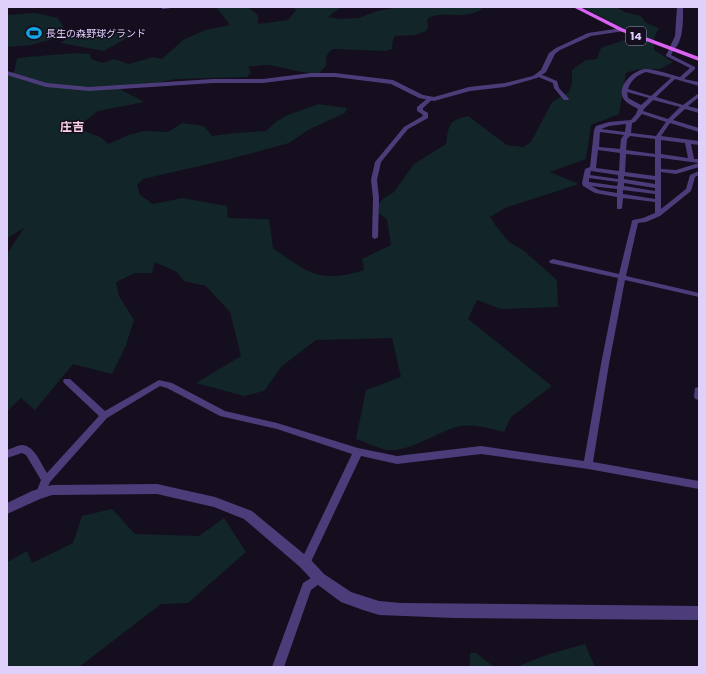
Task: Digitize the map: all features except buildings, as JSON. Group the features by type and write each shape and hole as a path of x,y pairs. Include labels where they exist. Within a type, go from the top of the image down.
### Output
{"main road":[{"name":"14","path":"576,7 622,30 699,59"}],"street":[{"path":"164,8 176,7"},
{"path":"680,7 681,20 677,33 677,42 668,55 693,68 681,79"},
{"path":"7,73 46,85 89,89 213,81 263,81 311,75 336,75 393,82 414,94 430,99 439,98 468,88 510,84 538,75 544,71 552,53 558,49 590,34 622,30"},
{"path":"699,84 642,70 626,84 624,96 640,110 699,130"},
{"path":"538,75 555,82 557,88 566,99"},
{"path":"593,169 598,127 605,124 629,122 636,119 640,110 675,78"},
{"path":"626,90 699,111"},
{"path":"658,215 657,156 659,133 684,107 699,95"},
{"path":"375,237 376,198 374,180 378,162 406,128 426,117 425,113 420,111 420,107 430,99"},
{"path":"620,208 624,139 628,134 629,122"},
{"path":"597,130 699,143"},
{"path":"688,142 691,160"},
{"path":"595,148 699,161"},
{"path":"657,170 676,172 699,165"},
{"path":"657,178 588,168 585,185 597,192 658,201"},
{"path":"588,465 605,364 622,277 635,221 641,221 658,215 666,210 677,198 689,190 692,176 699,173"},
{"path":"586,179 657,189"},
{"path":"553,261 699,295"},
{"path":"67,381 104,416"},
{"path":"41,493 46,480 104,416 159,382 169,385 223,414 277,426 358,452 396,460 480,450 588,465 699,485"},
{"path":"699,391 699,396"},
{"path":"7,454 22,449 29,452 46,480"},
{"path":"305,563 358,452"},
{"path":"7,509 41,493 52,490 146,489 174,492 215,502 248,515 305,563 319,578 346,597 363,604 379,608 401,610 699,613"},
{"path":"278,667 307,587 319,578"}],"green space":[{"path":"216,7 248,7 258,15 258,24 288,20 296,10 292,7 341,7 328,17 340,19 359,18 377,11 398,7 484,7 477,12 469,14 437,15 431,17 427,20 428,26 426,31 415,35 395,36 393,39 392,49 386,51 333,49 327,56 326,66 319,73 260,65 248,67 251,72 247,77 177,79 120,89 144,102 98,111 85,121 84,130 90,134 102,138 108,144 129,135 144,131 168,132 182,123 204,126 212,136 266,131 277,121 288,115 318,104 347,108 345,113 308,130 289,143 230,159 143,179 137,185 140,195 153,204 182,198 227,206 228,218 269,219 273,248 305,270 325,276 349,274 364,270 362,259 391,245 387,219 373,210 384,198 394,192 414,164 446,144 449,128 453,122 468,116 507,145 523,147 531,142 552,102 569,92 572,83 572,70 586,60 597,59 601,48 627,39 629,31 582,7 616,7 625,12 641,16 646,23 659,28 654,38 654,50 673,62 660,69 639,69 626,73 619,114 591,125 586,159 550,172 579,184 505,208 490,217 509,242 523,250 557,280 558,307 501,309 477,300 468,319 552,386 511,417 504,432 478,426 459,426 413,446 396,450 380,448 356,439 366,390 401,377 392,338 316,340 282,366 264,391 244,396 196,383 241,356 230,312 206,286 184,281 177,272 155,262 152,273 135,273 116,282 119,296 134,320 126,345 112,374 73,364 35,410 21,398 7,411 7,254 24,228 7,238 7,74 10,75 14,72 17,58 75,53 90,54 91,59 102,63 114,59 129,64 153,57 162,59 183,40 205,30 230,25"},
{"name":"長生の森野球グランド","path":"35,13 58,18 64,28 57,38 31,45 7,47 7,15"},
{"path":"113,29 134,34 104,51 60,43 76,33 96,37"},
{"path":"112,509 135,534 199,536 224,518 246,552 188,603 161,604 79,667 7,667 7,562 27,551 32,563 73,543 82,516"},
{"path":"585,644 595,667 516,667 546,655"},
{"path":"470,653 476,653 494,667 470,667"}],"place":[{"name":"長生の森野球グランド","path":"34,33"}],"district":[{"name":"庄吉","path":"72,126"}]}
